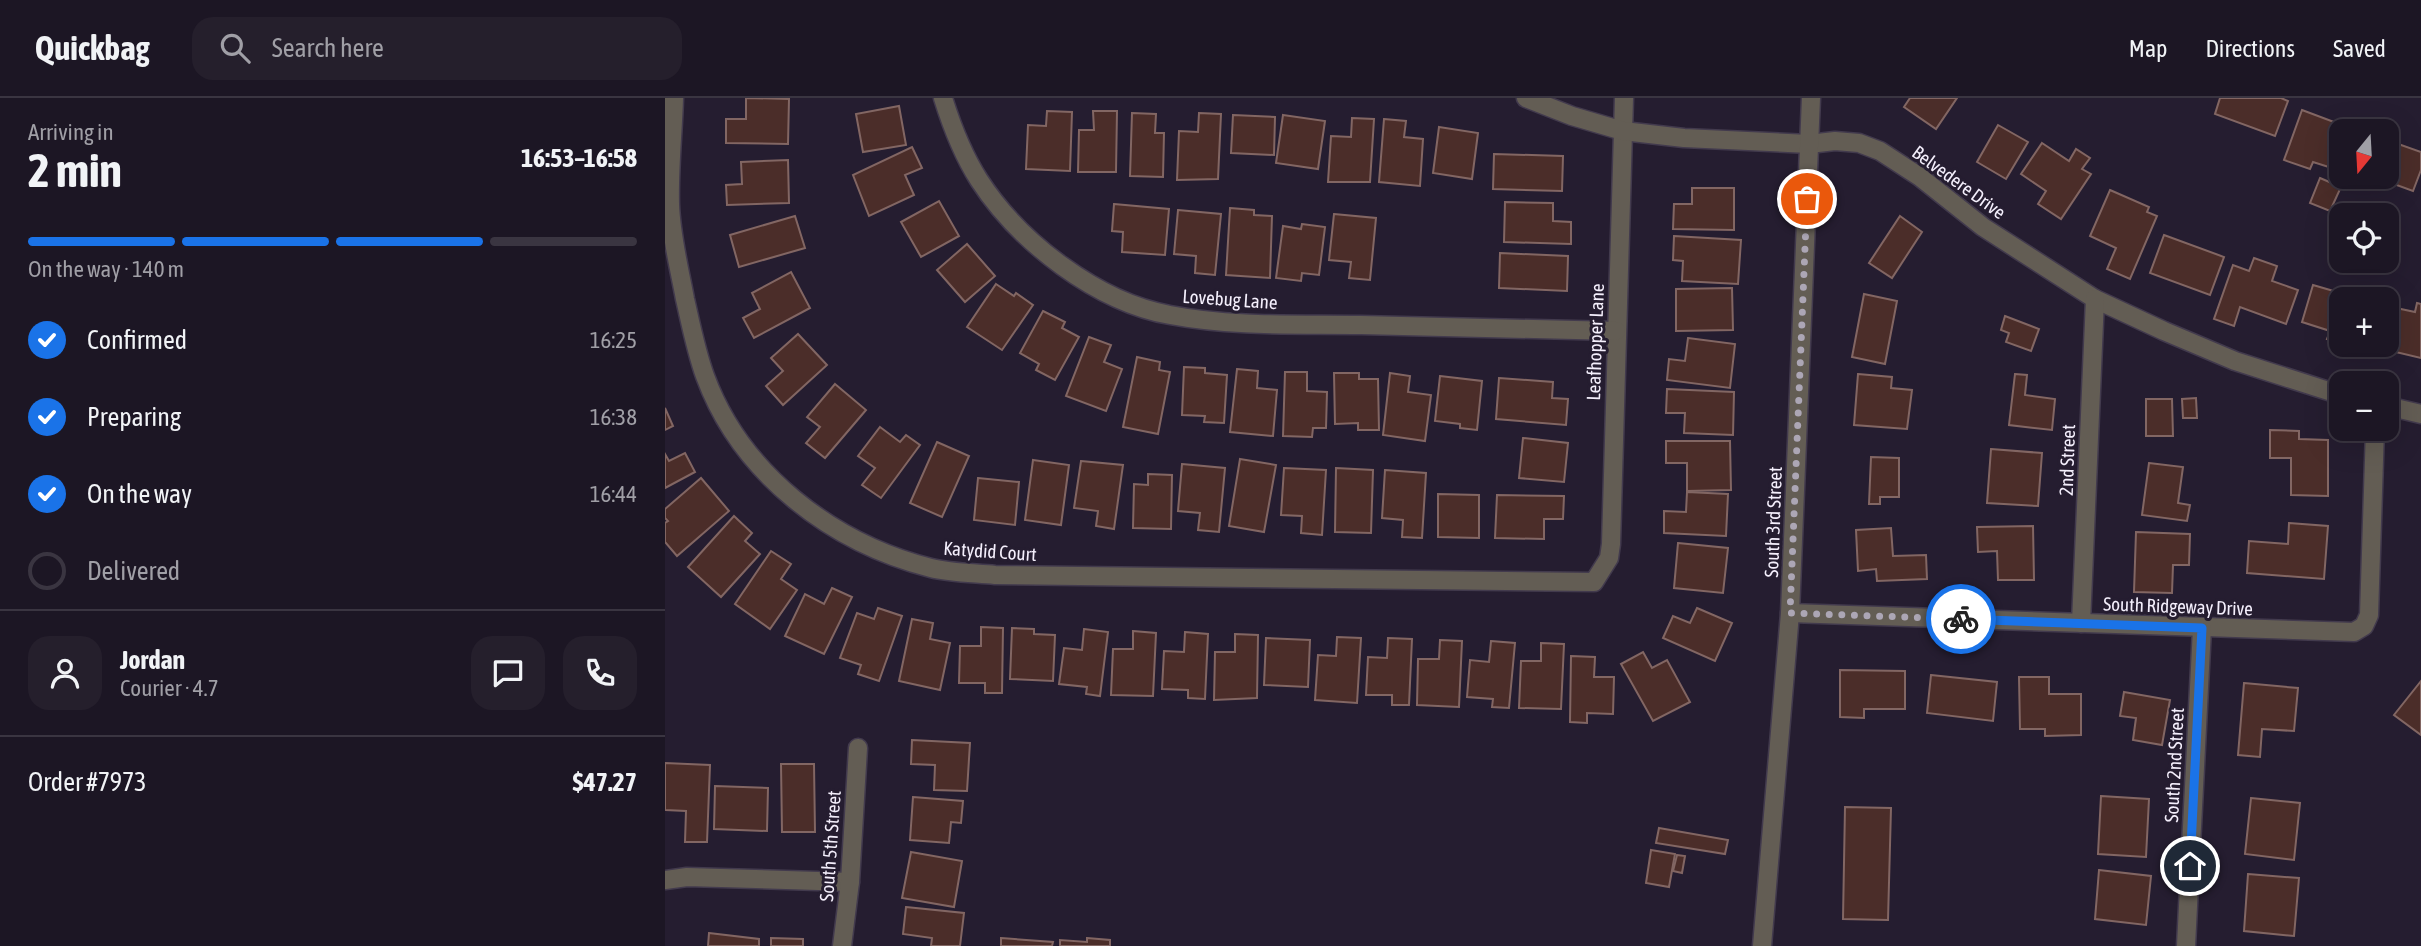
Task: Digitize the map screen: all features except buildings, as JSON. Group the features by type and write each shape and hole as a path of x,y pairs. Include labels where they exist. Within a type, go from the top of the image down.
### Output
{"street":[{"name":"Katydid Court","path":"674,98 670,204 673,241 693,336 706,377 725,416 755,462 789,496 821,521 861,542 933,568 995,575 1594,582"},
{"name":"Lovebug Lane","path":"943,98 954,133 979,180 1009,219 1043,252 1071,272 1121,300 1168,315 1232,323 1616,331"},
{"name":"Belvedere Drive","path":"1526,98 1572,116 1623,131 1684,138 1809,144 1835,141 1859,143 1880,151 1920,177 1983,226 2095,299 2235,361 2329,391"},
{"name":"Leafhopper Lane","path":"1594,582 1609,558 1611,544 1624,98"},
{"name":"South 3rd Street","path":"1762,946 1790,613 1811,98"},
{"name":"2nd Street","path":"2081,623 2095,299"},
{"path":"2399,409 2421,414"},
{"name":"South Ridgeway Drive","path":"1790,613 2354,632 2364,626 2369,615 2375,441"},
{"name":"South 2nd Street","path":"2186,946 2202,628"},
{"name":"South 5th Street","path":"842,946 851,882 858,748"},
{"path":"665,880 687,877 851,882"}],"way so far":[{"path":"1807,199 1790,613 1961,619"}],"route":[{"path":"1961,619 2202,628 2190,866"}]}
